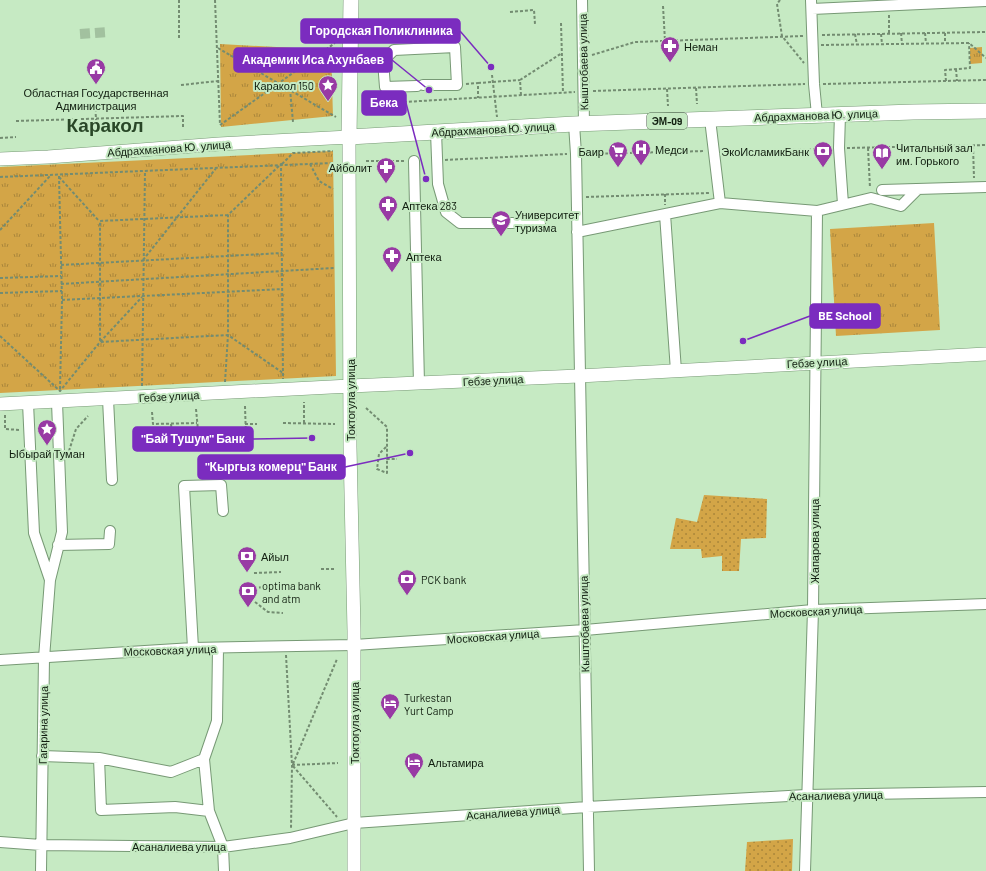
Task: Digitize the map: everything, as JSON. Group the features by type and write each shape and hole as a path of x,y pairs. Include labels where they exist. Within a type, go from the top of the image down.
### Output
{"highway":[{"name":"Токтогула улица","path":"349,138 350,0"},
{"name":"Абдрахманова Ю. улица","path":"349,138 579,124 840,114 986,111"}],"main road":[{"name":"Абдрахманова Ю. улица","path":"0,159 48,157 219,144 349,138"},
{"name":"Токтогула улица","path":"349,138 350,386 354,645 354,871"},
{"name":"Гебзе улица","path":"3,404 28,403 58,396 108,399 986,354"}],"street":[{"name":"Кыштобаева улица","path":"582,0 583,92 576,154 589,871"},
{"path":"817,115 814,84 812,4 888,5 986,1"},
{"path":"350,62 383,60 394,50 455,47 457,85 385,86 383,60"},
{"path":"840,114 839,148 843,204"},
{"path":"710,119 720,203"},
{"path":"436,132 438,184 446,212 460,223 540,223"},
{"path":"414,161 419,384"},
{"path":"882,190 986,187"},
{"path":"577,232 720,203 816,211 871,198 901,206 918,189"},
{"name":"Жапарова улица","path":"805,871 806,795 813,610 816,211"},
{"path":"665,214 676,370"},
{"name":"Гагарина улица","path":"41,871 44,658 50,580 62,532 58,396"},
{"path":"108,399 112,480"},
{"name":"Гагарина улица","path":"28,403 34,533 50,580"},
{"path":"193,648 184,486 221,485 223,511"},
{"path":"58,545 109,544 110,531"},
{"name":"Московская улица","path":"0,660 193,648 354,645 585,630 813,610 986,604"},
{"path":"218,648 217,721 204,759 209,811 223,847 224,871"},
{"path":"42,756 99,758 171,772 204,759"},
{"path":"99,758 101,810 175,807 209,811"},
{"name":"Асаналиева улица","path":"0,842 41,845 223,847 290,838 354,823 587,807 806,795 986,792"}],"path":[{"path":"179,0 179,38"},
{"path":"215,0 220,125 335,43"},
{"path":"780,0 777,4 782,36 804,62"},
{"path":"888,5 889,34"},
{"path":"663,6 666,41"},
{"path":"510,12 534,10 535,24"},
{"path":"561,23 563,93"},
{"path":"813,40 855,34 986,32"},
{"path":"900,33 902,44"},
{"path":"925,33 926,43"},
{"path":"945,33 945,43"},
{"path":"855,34 857,44"},
{"path":"881,34 882,44"},
{"path":"583,58 635,42 782,36 857,44 969,43 986,58"},
{"path":"946,81 945,70 970,68 969,43"},
{"path":"218,48 336,116"},
{"path":"457,85 520,80 562,53"},
{"path":"956,69 957,81"},
{"path":"492,75 497,118"},
{"path":"520,80 521,95"},
{"path":"369,104 583,92 986,80"},
{"path":"181,85 218,81"},
{"path":"478,83 478,98"},
{"path":"696,88 697,104"},
{"path":"290,89 294,122"},
{"path":"667,89 668,106"},
{"path":"95,104 96,133"},
{"path":"16,121 183,116 183,129"},
{"path":"0,138 16,137"},
{"path":"437,161 576,154 986,145"},
{"path":"973,146 974,188"},
{"path":"868,148 871,198"},
{"path":"100,221 228,215 294,153 333,151"},
{"path":"366,161 414,161"},
{"path":"0,177 59,176 281,164 332,163"},
{"path":"100,342 228,335 283,373 281,164"},
{"path":"310,164 320,181 333,189"},
{"path":"142,262 217,168"},
{"path":"142,387 144,171"},
{"path":"0,230 50,176"},
{"path":"59,176 100,221 100,342"},
{"path":"58,396 62,300 59,176"},
{"path":"577,197 719,192"},
{"path":"224,382 228,335 228,215"},
{"path":"61,265 142,262 282,253"},
{"path":"62,284 334,268"},
{"path":"0,278 61,276"},
{"path":"62,300 283,289"},
{"path":"0,293 62,291"},
{"path":"58,396 100,342 143,296"},
{"path":"0,336 58,396"},
{"path":"304,402 304,423"},
{"path":"3,404 5,430 30,431"},
{"path":"245,406 246,438"},
{"path":"366,408 387,427 387,473 377,470 379,454 386,447"},
{"path":"196,409 199,441"},
{"path":"152,412 153,424 197,424"},
{"path":"67,457 76,430 88,416"},
{"path":"282,423 335,424"},
{"path":"171,424 173,442"},
{"path":"245,424 257,424"},
{"path":"387,459 397,459"},
{"path":"321,569 336,569"},
{"path":"254,573 281,572"},
{"path":"254,588 282,584"},
{"path":"255,602 268,612 283,613"},
{"path":"286,646 292,765 290,838"},
{"path":"292,765 337,659"},
{"path":"292,765 338,763"},
{"path":"292,765 338,818"}],"green space":[{"path":"220,44 331,50 333,116 221,127"},
{"path":"982,47 982,63 970,64 970,48"},
{"path":"333,151 336,376 0,393 0,167"},
{"path":"934,223 940,330 836,336 830,229"},
{"path":"704,495 767,499 766,538 741,539 739,571 722,571 722,556 702,558 701,549 670,549 676,518 697,522"},
{"path":"793,839 792,871 745,871 747,842"}],"tunnel":[{"path":"80,34 108,32"}],"place":[{"name":"Неман","path":"670,63"},
{"name":"Городская Поликлиника","path":"491,67"},
{"name":"Областная Государственная Администрация","path":"96,85"},
{"name":"Академик Иса Ахунбаев","path":"429,90"},
{"name":"Каракол 150","path":"328,102"},
{"name":"Медси","path":"641,166"},
{"name":"Баир","path":"618,168"},
{"name":"ЭкоИсламикБанк","path":"823,168"},
{"name":"Читальный зал им. Горького","path":"882,170"},
{"name":"Бека","path":"426,179"},
{"name":"Айболит","path":"386,184"},
{"name":"Аптека 283","path":"388,222"},
{"name":"Университет туризма","path":"501,237"},
{"name":"Аптека","path":"392,273"},
{"name":"BE School","path":"743,341"},
{"name":"\"Бай Тушум\" Банк","path":"312,438"},
{"name":"Ыбырай Туман","path":"47,446"},
{"name":"\"Кыргыз комерц\" Банк","path":"410,453"},
{"name":"Айыл","path":"247,573"},
{"name":"PCK bank","path":"407,596"},
{"name":"optima bank and atm","path":"248,608"},
{"name":"Turkestan Yurt Camp","path":"390,720"},
{"name":"Альтамира","path":"414,779"}],"district":[{"name":"Каракол","path":"105,124"}]}
